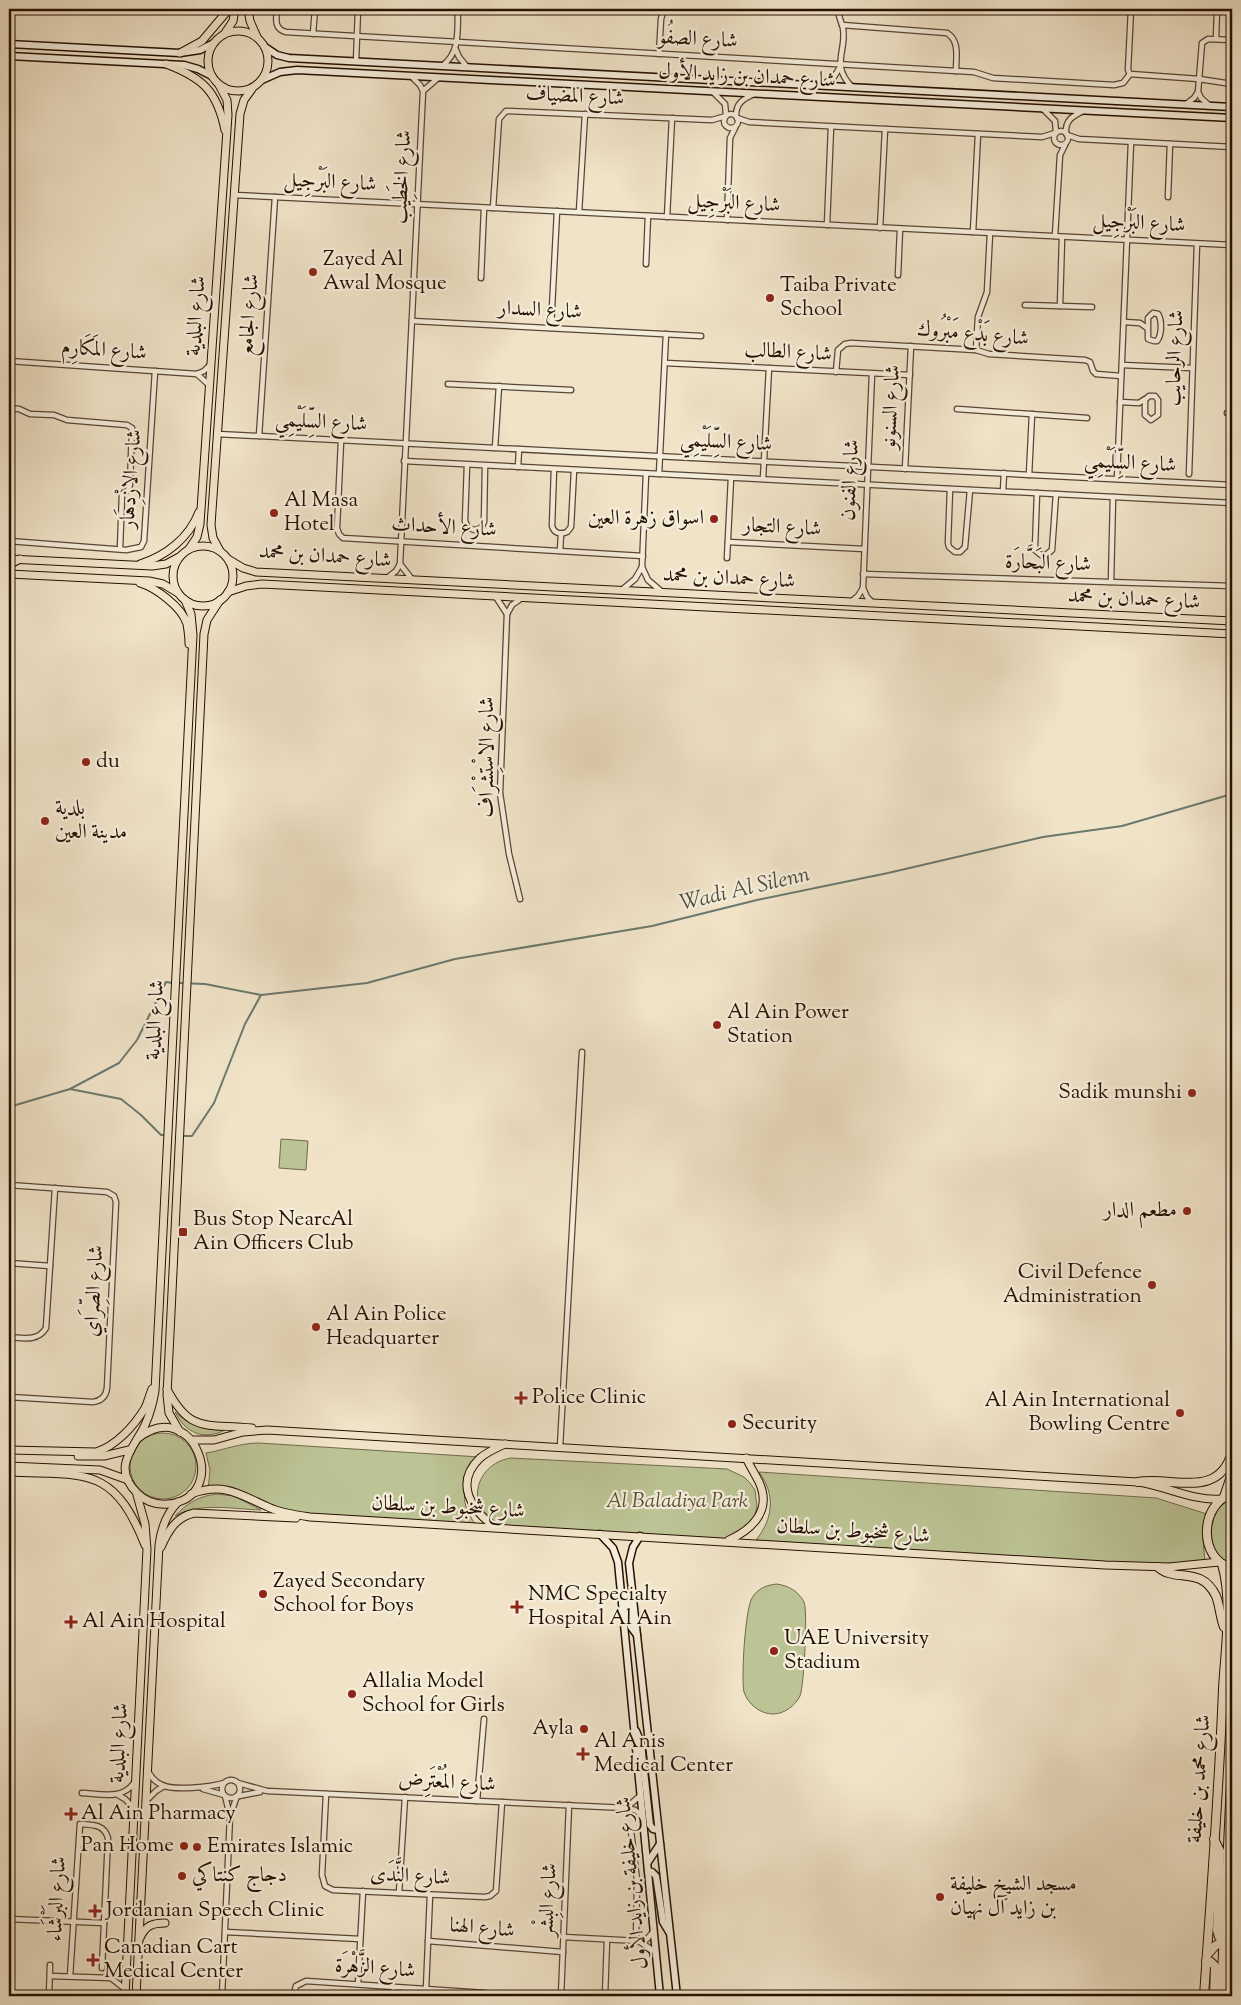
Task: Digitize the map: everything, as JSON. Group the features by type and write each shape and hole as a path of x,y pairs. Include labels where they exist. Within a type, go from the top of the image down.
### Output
{"highway":[{"path":"1138,1482 1158,1480 1203,1483 1221,1472 1228,1463 1232,1452"},
{"path":"1226,1497 1232,1473"},
{"name":"شارع محمد بن خليفة","path":"1204,1996 1220,1759 1227,1588 1220,1563 1211,1550 1207,1529 1213,1508 1226,1497"},
{"path":"1220,1563 1232,1568"},
{"path":"1158,1567 1168,1573 1193,1576 1209,1586 1217,1599 1220,1618 1226,1631"},
{"name":"شارع محمد بن خليفة","path":"1219,1995 1228,1942 1226,1898 1232,1762"},
{"path":"1214,1839 1220,1851 1217,1930 1219,1937 1228,1942"},
{"path":"1226,1898 1232,1910"},
{"path":"1219,1995 1215,1966 1207,1958 1215,1946 1228,1942"},
{"path":"1219,1995 1232,1967"}],"main road":[{"path":"180,53 202,41 229,9"},
{"path":"9,44 180,53 200,50 214,43 222,36 233,21 235,9"},
{"path":"214,43 210,49 208,63 212,76 219,85 235,92 252,89 262,80 268,68 268,54 257,37 250,21 248,9"},
{"path":"222,36 230,32 240,31 257,37"},
{"name":"شارع حمدان بن زايد الأول","path":"265,47 277,55 290,58 1232,107"},
{"path":"9,56 166,64 191,67 212,76"},
{"path":"166,64 193,75 207,89 218,106 227,138"},
{"name":"شارع حمدان بن زايد الأول","path":"262,80 280,72 297,70 1232,118"},
{"name":"شارع البلدية","path":"189,549 199,530 202,504 227,138 228,108 224,93 219,85"},
{"name":"شارع البلدية","path":"220,551 213,538 211,525 217,434 240,114 244,100 252,89"},
{"path":"135,565 162,556 173,547 189,531 202,504"},
{"path":"9,557 160,565 179,557 189,549 208,546 220,551 228,559 233,572 233,579 228,592 220,600 207,606 199,606 183,598 169,587 156,582 9,574"},
{"path":"179,557 173,573 173,581 183,598"},
{"path":"9,564 20,559"},
{"name":"شارع حمدان بن محمد","path":"228,559 243,568 256,572 1232,621"},
{"path":"127,580 157,590 179,610 186,623 191,659"},
{"name":"شارع حمدان بن محمد","path":"228,592 246,586 262,584 1232,634"},
{"name":"شارع البلدية","path":"137,1439 151,1408 155,1382 166,1190 193,629 191,614 183,598"},
{"name":"شارع البلدية","path":"180,1432 170,1413 167,1401 167,1388 188,948 204,634 207,620 220,600"},
{"path":"9,1452 96,1452 108,1448 139,1417 155,1382"},
{"path":"167,1388 180,1410 197,1423 211,1426 1138,1482 1161,1486 1196,1498 1226,1497"},
{"path":"161,1428 180,1432 192,1440 199,1451 202,1464 201,1477 190,1494 179,1502 155,1504 147,1501 135,1492 128,1480 125,1465 129,1450 137,1439 148,1432 161,1428"},
{"path":"192,1440 214,1440 243,1432 267,1430"},
{"path":"496,1527 483,1519 474,1509 468,1496 468,1483 471,1471 479,1459 505,1444"},
{"path":"9,1452 97,1456 112,1455 129,1450"},
{"path":"727,1542 752,1527 762,1506 761,1488 746,1458"},
{"path":"9,1466 93,1470 107,1472 128,1480"},
{"path":"9,1472 84,1476 102,1483 114,1492 128,1509 137,1524 147,1549"},
{"name":"شارع شخبوط بن سلطان","path":"190,1494 209,1489 228,1489 248,1496 275,1510 310,1517 1158,1567 1220,1563"},
{"name":"شارع البلدية","path":"125,1993 147,1549 145,1524 135,1492"},
{"name":"شارع البلدية","path":"136,1996 160,1538 163,1525 170,1512 179,1502"},
{"path":"159,1554 173,1526 182,1517 194,1513 286,1518 310,1517"},
{"name":"شارع خليفة بن زايد الأول","path":"599,1534 610,1544 617,1557 660,1996"},
{"name":"شارع خليفة بن زايد الأول","path":"640,1536 633,1547 630,1559 677,1996"},
{"path":"621,1595 627,1598 631,1627 637,1635"},
{"path":"633,1728 640,1743 650,1825 653,1829 658,1830"},
{"path":"660,1844 654,1851 648,1868 656,1876 663,1922 670,1933"},
{"path":"139,1941 151,1924 165,1922"},
{"path":"1228,1942 1232,1934"}],"street":[{"name":"شارع الصفُو","path":"277,9 277,26 283,31 313,34 840,66 978,72 993,78 1114,85 1123,83 1130,74"},
{"path":"313,34 315,9"},
{"path":"356,62 358,9"},
{"path":"458,9 456,50 467,68"},
{"path":"659,54 661,19 664,9"},
{"path":"838,9 838,17 842,25 840,66 844,78 852,87"},
{"path":"1131,9 1128,70 1130,74 1199,79 1232,84"},
{"path":"1216,39 1217,9"},
{"path":"842,25 947,33 953,38 956,45 956,71"},
{"path":"1185,104 1194,98 1198,92 1200,45 1208,39 1232,40"},
{"path":"442,66 452,57 456,50"},
{"path":"822,86 834,77 840,66"},
{"path":"412,77 424,91 438,78"},
{"name":"شارع الخَطِيب","path":"400,564 424,91"},
{"path":"713,92 725,104 726,116 724,121 730,138"},
{"path":"1198,92 1210,106"},
{"path":"727,220 730,138 738,124 737,107 740,102 754,94"},
{"path":"1042,109 1055,121 1056,133 1053,138 1060,155"},
{"name":"شارع المضياف","path":"493,208 498,123 502,113 510,110 712,120 726,116"},
{"path":"1055,236 1060,155 1068,141 1066,127 1070,119 1084,111"},
{"path":"579,212 585,114"},
{"path":"726,116 730,114 749,122 1042,137 1062,131 1079,139 1232,147"},
{"path":"667,217 672,118"},
{"name":"شارع المضياف","path":"712,120 725,126"},
{"path":"725,126 729,129 749,122"},
{"path":"827,225 831,126"},
{"path":"880,228 885,129"},
{"path":"973,232 978,134"},
{"path":"1042,137 1061,146 1079,139"},
{"path":"1117,479 1132,142"},
{"path":"1168,197 1170,144"},
{"name":"شارع البَرْجِيل","path":"234,195 1232,245"},
{"name":"شارع الجامع","path":"258,436 275,197"},
{"path":"481,278 484,208"},
{"path":"551,328 557,211"},
{"path":"646,264 648,216"},
{"path":"898,275 900,228"},
{"path":"976,350 978,317 987,292 990,233"},
{"path":"1060,306 1062,237"},
{"name":"شارع الرحايب","path":"1189,474 1197,244"},
{"path":"1025,304 1092,307"},
{"path":"1140,323 1153,313 1158,314 1161,318 1160,336 1156,341 1154,342 1148,338 1148,318"},
{"name":"شارع السدار","path":"412,321 700,336"},
{"path":"1124,322 1140,323 1147,328"},
{"path":"659,474 666,334"},
{"name":"شارع بَدْع مَبْرُوك","path":"836,372 837,353 845,344 976,350 989,354 1085,360 1090,362 1096,374 1121,376"},
{"name":"شارع السنونو","path":"905,469 911,346"},
{"name":"شارع المَكَارِم","path":"9,361 196,374"},
{"path":"196,374 204,371 211,363"},
{"name":"شارع الطالب","path":"664,363 910,376"},
{"path":"1122,364 1192,368"},
{"path":"764,479 769,368"},
{"name":"شارع الازْدِهَار","path":"9,541 120,550 138,548 144,542 155,371"},
{"path":"196,374 206,380 210,386"},
{"name":"شارع الفنون","path":"863,588 872,374"},
{"path":"448,384 571,390"},
{"path":"495,448 498,386"},
{"path":"1120,402 1139,402 1146,398 1152,396 1158,400 1157,418 1151,420 1146,418 1146,398"},
{"path":"1139,402 1145,408"},
{"path":"9,408 21,409 30,414 54,415 67,420 127,425 132,428 130,485 128,490 122,494 120,550"},
{"path":"957,409 1087,418"},
{"path":"1029,475 1032,414"},
{"name":"شارع السِّلَيْمِي","path":"217,434 1232,485"},
{"name":"شارع الأحداث","path":"341,441 337,528 339,534 346,539 643,556"},
{"path":"518,467 519,449"},
{"name":"شارع السِّلَيْمِي","path":"404,462 1232,502"},
{"path":"467,465 465,521 468,528 475,530 481,528 484,522 485,466"},
{"path":"554,469 552,526 556,532 561,534 567,532 571,527 574,470"},
{"path":"619,591 631,584 642,568 646,474"},
{"path":"1003,491 1004,474"},
{"path":"727,558 731,478"},
{"path":"950,489 948,544 951,550 955,552 960,552 965,547 970,490"},
{"path":"1037,493 1034,547 1038,554 1041,555 1046,555 1052,550 1056,494"},
{"path":"1111,582 1113,497"},
{"path":"560,551 561,534"},
{"name":"شارع التجار","path":"728,542 864,549"},
{"path":"386,579 396,571 400,564 407,575 414,580"},
{"path":"642,568 648,580 663,593"},
{"name":"شارع البَحَّارَة","path":"863,574 1232,586"},
{"path":"850,603 863,588"},
{"path":"863,588 867,597 874,604"},
{"path":"496,597 507,614 512,605 522,598"},
{"name":"شارع الاسْتِشْرَاف","path":"507,614 500,793 509,854 520,899"},
{"path":"560,1447 582,1052"},
{"name":"شارع الصِّرَاي","path":"9,1185 107,1192 112,1194 116,1200 107,1390 104,1397 96,1402 9,1397"},
{"path":"9,1337 33,1338 44,1331 47,1323 55,1188"},
{"path":"9,1263 50,1266"},
{"path":"477,1801 484,1720"},
{"path":"148,1770 153,1778 164,1786 197,1788 231,1798 237,1796"},
{"path":"197,1788 232,1780 238,1783 240,1790 230,1816 222,1996"},
{"path":"82,1793 118,1795 128,1790 135,1781"},
{"path":"224,1783 222,1789 230,1816"},
{"name":"شارع المُعْتَرِض","path":"238,1783 267,1791 626,1808 635,1810 643,1816"},
{"path":"146,1802 156,1791 164,1786"},
{"name":"شارع المُعْتَرِض","path":"237,1796 267,1791"},
{"name":"شارع النَّدَى","path":"326,1794 322,1881 331,1890 488,1897 495,1894 498,1886 502,1802"},
{"path":"118,1795 134,1808"},
{"path":"626,1808 641,1795"},
{"path":"399,1893 405,1798"},
{"name":"شارع البِشْر","path":"560,1996 569,1805"},
{"name":"شارع البَرْشَاء","path":"70,1976 80,1824 97,1826 103,1829 108,1836 104,1923"},
{"path":"632,1831 637,1880 637,1941"},
{"path":"358,1984 363,1891"},
{"path":"426,1989 430,1894"},
{"path":"9,1919 104,1923 102,1968"},
{"path":"563,1937 637,1941 647,1939 654,1929"},
{"path":"224,1932 360,1939"},
{"path":"605,1996 607,1940"},
{"name":"شارع الهنا","path":"428,1941 563,1952"},
{"path":"637,1941 646,1944 656,1952"},
{"path":"49,1996 50,1965"},
{"path":"50,1976 111,1978 118,1976 126,1968"},
{"path":"111,1978 125,1993"},
{"name":"شارع الزَّهْرَة","path":"293,1996 296,1986 303,1982 485,1993 492,1996"},
{"path":"394,1987 394,1996"}],"green space":[{"path":"281,1139 308,1141 306,1170 279,1168"},
{"path":"175,1412 198,1426 225,1430 210,1435 196,1433 184,1425"},
{"path":"163,1433 175,1436 186,1443 193,1454 196,1466 193,1478 186,1489 175,1496 163,1499 151,1496 140,1489 133,1478 130,1466 133,1454 140,1443 151,1436"},
{"path":"259,1443 480,1457 470,1475 465,1491 466,1507 476,1525 298,1515 252,1498 208,1490 210,1470 206,1453 239,1445"},
{"name":"Al Baladiya Park","path":"511,1458 727,1469 744,1477 750,1483 755,1490 757,1507 753,1522 726,1540 501,1525 489,1519 482,1510 478,1500 478,1489 481,1478 488,1469 498,1462"},
{"path":"759,1472 1156,1498 1207,1514 1203,1540 1205,1562 1162,1567 756,1540 766,1524 770,1507 768,1489"},
{"path":"217,1494 234,1496 261,1510 206,1508 195,1509 175,1516 194,1501 205,1496"},
{"path":"1232,1498 1232,1565 1220,1559 1216,1553 1213,1546 1211,1529 1217,1507"},
{"name":"UAE University Stadium","path":"777,1584 793,1590 804,1602 806,1633 803,1678 800,1696 795,1703 781,1713 768,1714 752,1704 744,1692 743,1660 747,1616 752,1598 762,1588"}],"waterway":[{"name":"Wadi Al Silenn","path":"178,983 205,984 261,995 367,983 455,959 652,926 757,900 888,873 1043,837 1122,826 1232,794"},
{"name":"Wadi Al Silenn","path":"9,1107 70,1089 119,1063 137,1040 166,982 173,983"},
{"name":"Wadi Al Silenn","path":"182,1136 192,1136 214,1103 245,1024 261,995"},
{"name":"Wadi Al Silenn","path":"70,1089 121,1099 161,1135 165,1135"}],"place":[{"name":"Zayed Al Awal Mosque","path":"313,272"},
{"name":"Taiba Private School","path":"770,298"},
{"name":"Al Masa Hotel","path":"274,513"},
{"name":"اسواق زهرة العين","path":"714,519"},
{"name":"du","path":"86,762"},
{"name":"بلدية مدينة العين","path":"45,821"},
{"name":"Al Ain Power Station","path":"717,1025"},
{"name":"Sadik munshi","path":"1192,1093"},
{"name":"مطعم الدار","path":"1187,1211"},
{"name":"Bus Stop NearcAl Ain Officers Club","path":"183,1232"},
{"name":"Civil Defence Administration","path":"1152,1285"},
{"name":"Al Ain Police Headquarter","path":"316,1327"},
{"name":"Police Clinic","path":"521,1398"},
{"name":"Al Ain International Bowling Centre","path":"1180,1413"},
{"name":"Security","path":"732,1424"},
{"name":"Zayed Secondary School for Boys","path":"263,1594"},
{"name":"NMC Specialty Hospital Al Ain","path":"517,1607"},
{"name":"Al Ain Hospital","path":"71,1622"},
{"name":"UAE University Stadium","path":"774,1651"},
{"name":"Allalia Model School for Girls","path":"352,1694"},
{"name":"Ayla","path":"584,1729"},
{"name":"Al Anis Medical Center","path":"583,1754"},
{"name":"Al Ain Pharmacy","path":"71,1814"},
{"name":"Pan Home","path":"184,1846"},
{"name":"Emirates Islamic","path":"197,1847"},
{"name":"دجاج كنتاكي","path":"182,1876"},
{"name":"مسجد الشيخ خليفة بن زايد آل نهيان","path":"940,1897"},
{"name":"Jordanian Speech Clinic","path":"95,1911"},
{"name":"Canadian Cart Medical Center","path":"93,1960"}]}
